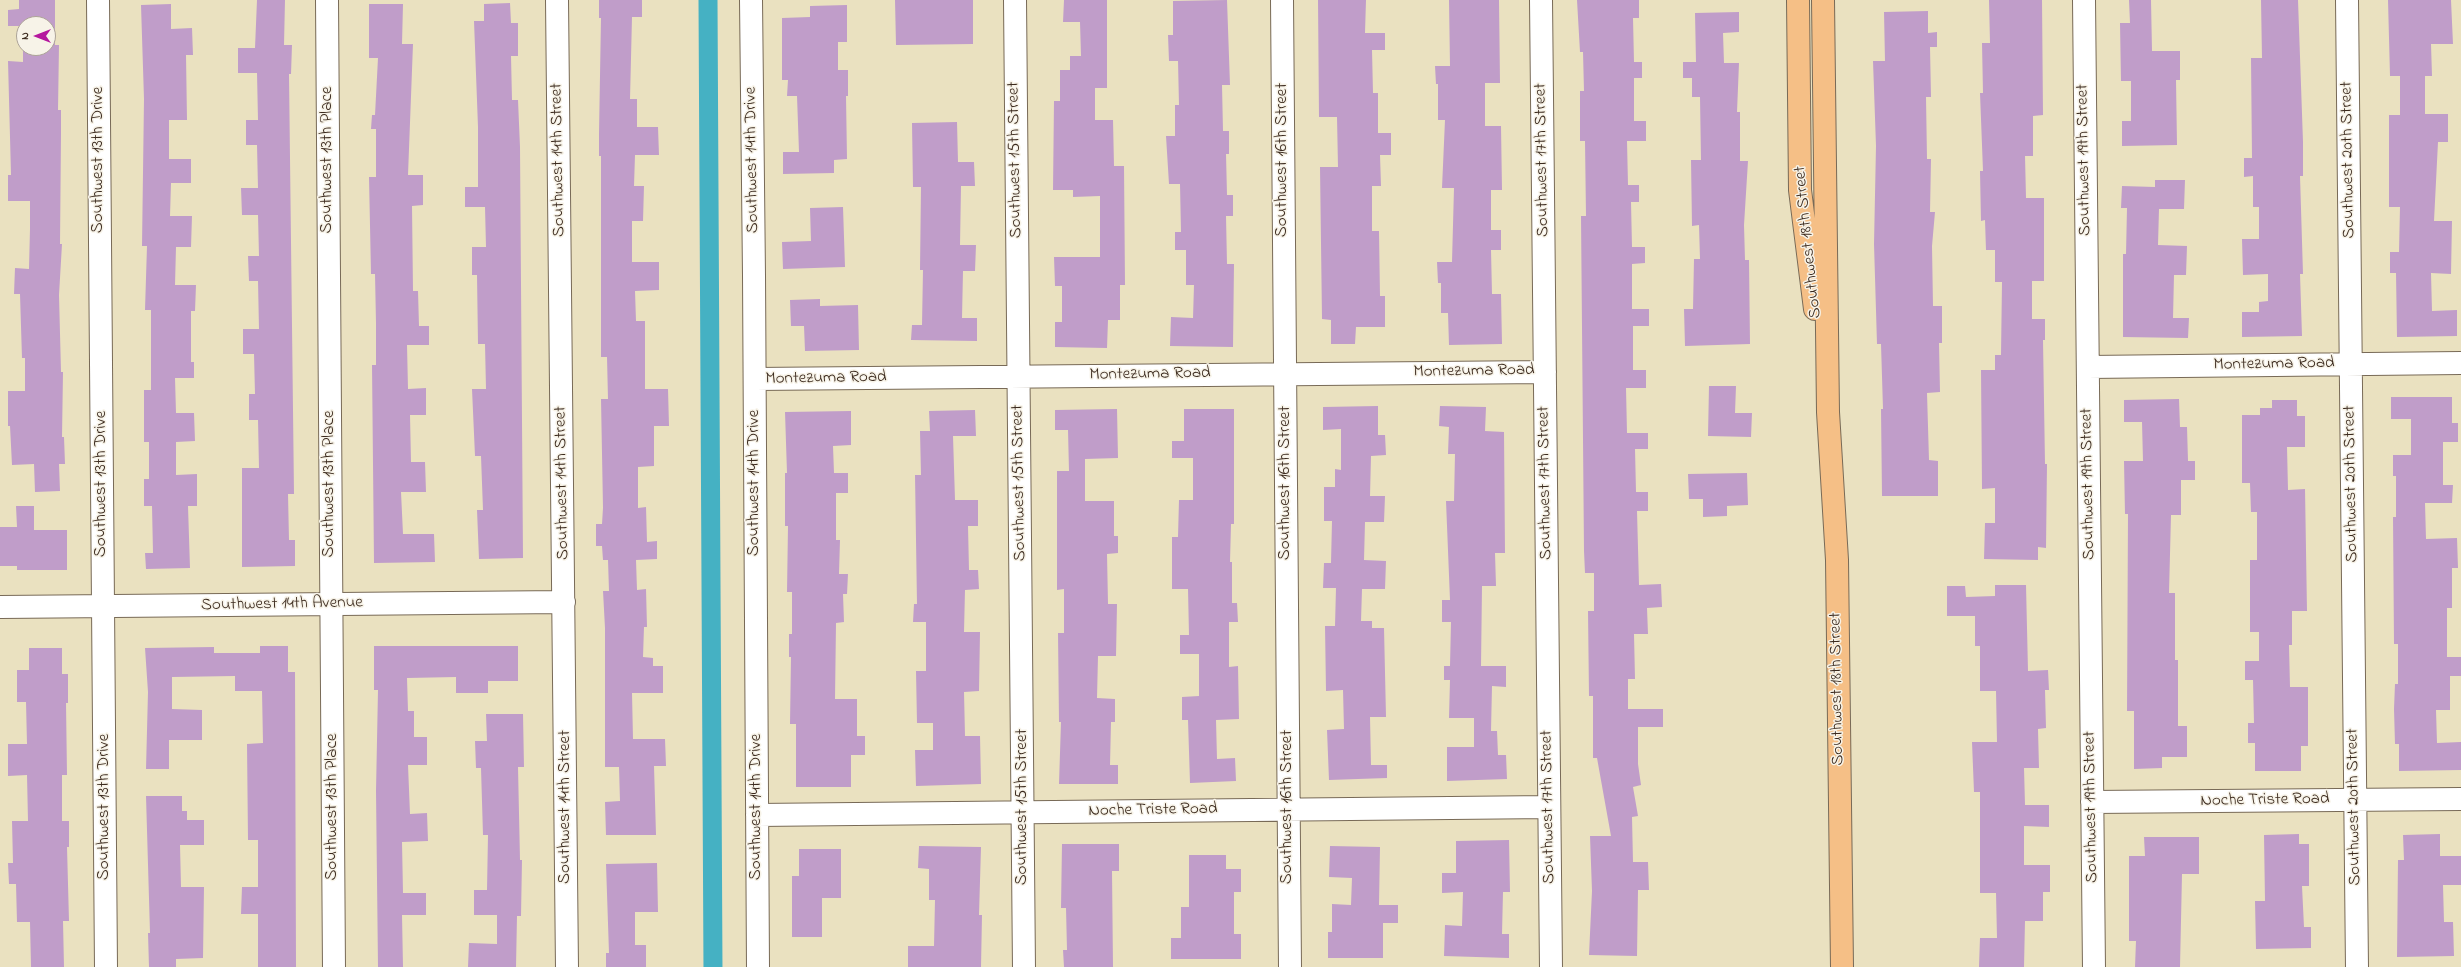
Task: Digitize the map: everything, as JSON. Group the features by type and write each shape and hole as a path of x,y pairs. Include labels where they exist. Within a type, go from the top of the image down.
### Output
{"main road":[{"name":"Southwest 18th Street","path":"1798,0 1800,190 1828,412"},
{"name":"Southwest 18th Street","path":"1823,0 1828,412 1837,560 1842,967"}],"street":[{"name":"Southwest 13th Drive","path":"98,0 106,967"},
{"name":"Southwest 13th Place","path":"326,0 334,967"},
{"name":"Southwest 14th Street","path":"556,0 567,967"},
{"name":"Southwest 14th Drive","path":"750,0 755,379 758,967"},
{"name":"Southwest 15th Street","path":"1015,0 1024,967"},
{"name":"Southwest 16th Street","path":"1282,0 1290,967"},
{"name":"Southwest 17th Street","path":"1541,0 1551,967"},
{"name":"Southwest 19th Street","path":"2084,0 2094,967"},
{"name":"Southwest 20th Street","path":"2347,0 2357,967"},
{"name":"Montezuma Road","path":"2088,366 2461,363"},
{"name":"Montezuma Road","path":"755,379 1545,372"},
{"name":"Southwest 14th Avenue","path":"0,607 564,602"},
{"name":"Noche Triste Road","path":"2092,802 2461,799"},
{"name":"Noche Triste Road","path":"757,815 1550,808"}],"building":[{"path":"19,0 55,0 55,16 16,16 16,26 8,26 8,10 19,9"},
{"path":"257,0 285,0 284,45 292,45 291,74 289,74 294,494 288,494 289,540 295,540 295,566 242,567 242,468 259,468 258,420 249,420 249,394 255,394 254,354 243,354 243,329 259,329 258,281 249,281 248,256 259,256 258,215 242,215 241,188 258,188 257,145 246,145 246,120 258,120 257,73 238,73 238,48 255,48"},
{"path":"599,0 642,0 642,17 632,17 630,99 637,99 637,127 658,127 659,155 635,155 634,186 644,186 643,221 632,221 632,262 659,262 659,290 635,291 636,321 645,321 645,389 668,389 669,426 654,426 654,466 638,467 638,508 646,507 647,542 657,541 657,559 636,560 637,590 646,589 647,627 644,627 643,657 653,658 653,666 663,666 663,693 632,693 633,739 665,739 666,766 654,766 656,835 606,835 605,802 620,801 619,767 605,767 605,628 603,591 609,591 608,560 603,560 602,546 596,546 596,524 602,524 603,508 601,399 608,399 607,357 601,357 601,156 599,156 599,134 601,18 599,18"},
{"path":"895,0 973,0 973,44 896,45"},
{"path":"1064,0 1107,0 1107,88 1095,88 1095,120 1113,120 1114,166 1124,166 1125,285 1120,285 1120,320 1108,320 1107,348 1055,347 1055,322 1062,322 1062,286 1055,286 1054,257 1100,257 1100,196 1073,197 1073,190 1053,190 1054,101 1060,101 1060,70 1070,70 1070,56 1081,56 1080,22 1063,22"},
{"path":"1227,0 1230,85 1222,85 1223,131 1229,131 1229,154 1226,154 1227,195 1233,195 1233,216 1226,216 1227,264 1234,264 1233,347 1170,346 1171,317 1193,318 1194,285 1186,285 1186,250 1175,250 1175,232 1181,232 1180,184 1169,184 1166,136 1175,136 1175,105 1179,105 1178,61 1169,61 1168,35 1173,35 1173,1"},
{"path":"1318,0 1366,0 1365,33 1385,33 1385,50 1372,50 1373,93 1378,93 1378,133 1391,133 1391,155 1380,155 1381,186 1372,186 1372,231 1379,231 1380,296 1385,296 1385,327 1356,327 1355,344 1331,344 1331,320 1322,319 1320,167 1338,167 1337,117 1319,117"},
{"path":"1449,0 1499,0 1500,83 1485,83 1485,126 1501,126 1502,190 1491,190 1491,230 1501,230 1501,250 1491,250 1492,294 1501,294 1502,344 1449,345 1448,313 1441,313 1441,283 1438,283 1437,262 1452,262 1454,188 1442,188 1445,120 1438,120 1438,84 1436,84 1435,66 1450,66"},
{"path":"1577,0 1639,0 1639,18 1633,18 1634,62 1642,62 1642,78 1634,78 1634,121 1646,121 1646,141 1627,141 1628,185 1639,185 1639,202 1631,202 1632,247 1645,247 1645,263 1632,264 1632,309 1649,309 1649,326 1633,326 1633,370 1646,370 1646,388 1626,388 1627,433 1648,433 1648,449 1635,449 1636,492 1648,492 1648,511 1637,511 1639,585 1661,584 1662,607 1647,608 1648,634 1634,634 1635,679 1628,679 1628,709 1663,709 1663,727 1638,727 1638,764 1641,785 1633,787 1638,816 1632,817 1633,862 1648,862 1649,890 1638,890 1637,956 1589,955 1592,891 1590,836 1611,836 1597,758 1593,758 1593,696 1589,696 1588,611 1594,611 1594,573 1585,573 1584,551 1581,216 1586,216 1585,141 1580,141 1580,91 1584,91 1583,52 1580,52"},
{"path":"1989,0 2042,0 2043,115 2033,116 2033,156 2025,156 2026,198 2044,198 2044,281 2032,281 2032,319 2045,319 2045,340 2043,340 2045,464 2047,464 2046,548 2038,547 2038,560 1984,559 1985,523 1995,523 1995,488 1982,489 1981,370 1995,370 1995,355 2001,355 2002,282 1995,282 1995,250 1986,250 1985,220 1981,221 1980,171 1983,171 1980,93 1983,93 1982,43 1990,43"},
{"path":"2129,0 2151,0 2152,51 2180,51 2180,80 2176,80 2177,145 2122,146 2122,121 2131,121 2131,81 2121,81 2120,23 2130,23"},
{"path":"2261,0 2298,0 2303,142 2303,176 2300,176 2303,274 2300,274 2302,336 2242,337 2242,312 2259,312 2259,302 2268,301 2268,274 2243,275 2242,239 2259,239 2259,207 2253,207 2253,176 2244,177 2244,158 2252,158 2251,58 2262,58"},
{"path":"2388,0 2451,0 2453,44 2431,44 2432,76 2425,76 2425,114 2448,114 2448,142 2438,142 2434,221 2452,221 2451,274 2431,273 2432,311 2457,310 2457,336 2397,337 2396,273 2390,273 2390,252 2399,252 2400,207 2389,207 2389,115 2400,115 2400,76 2390,76"},
{"path":"510,3 511,23 518,23 518,56 511,56 512,100 518,100 520,147 523,558 479,559 477,510 483,510 481,456 475,456 472,389 486,389 485,344 478,344 477,275 472,275 472,247 486,247 485,207 465,207 465,187 478,187 478,127 474,21 484,21 484,4"},
{"path":"171,4 171,29 192,28 193,55 186,55 187,120 169,120 169,159 191,159 191,183 171,183 170,216 192,216 191,247 176,247 175,285 196,285 195,311 191,311 191,362 194,362 194,378 175,378 176,413 194,413 195,441 176,442 176,475 197,474 197,506 188,506 190,568 146,569 145,553 153,553 152,506 144,506 144,479 149,479 149,442 144,442 144,390 151,390 151,310 145,310 147,246 142,246 144,99 141,5"},
{"path":"369,4 403,4 402,44 413,44 408,175 423,175 423,205 412,206 413,291 418,291 419,326 429,326 429,345 407,345 408,389 426,388 426,415 410,415 411,462 425,462 426,492 401,492 403,534 434,534 435,562 374,563 372,365 376,365 376,323 375,274 371,274 369,177 376,177 376,129 371,129 372,115 375,115 378,58 369,58"},
{"path":"847,5 847,42 838,42 838,70 848,70 848,96 846,96 847,159 834,160 834,173 783,174 783,152 799,152 797,96 787,96 788,80 782,80 782,18 810,17 810,6"},
{"path":"1928,11 1928,33 1937,32 1937,47 1930,47 1931,97 1926,97 1927,159 1931,159 1930,212 1935,212 1932,246 1933,306 1942,306 1942,343 1939,343 1940,392 1927,393 1929,460 1938,461 1938,496 1882,496 1881,409 1883,409 1881,344 1877,344 1874,244 1876,146 1873,61 1885,61 1884,12"},
{"path":"1739,12 1739,32 1723,33 1724,63 1739,63 1737,112 1740,112 1740,161 1748,161 1744,225 1745,260 1749,260 1750,344 1685,346 1684,309 1693,309 1694,259 1700,259 1699,225 1692,226 1691,160 1701,160 1700,97 1692,97 1692,78 1683,78 1683,62 1696,62 1695,13"},
{"path":"56,45 59,45 58,110 61,110 60,244 62,244 59,295 61,372 63,372 62,437 64,437 65,464 59,464 60,491 35,492 34,464 12,465 10,426 8,426 8,391 25,391 25,358 22,358 20,294 14,294 15,268 29,269 30,201 8,201 8,175 11,175 8,61 23,62 23,56 56,56"},
{"path":"957,122 958,162 974,162 975,186 961,186 960,245 976,245 975,271 963,271 962,318 977,318 977,341 911,340 912,325 922,325 923,270 920,270 921,187 913,187 912,123"},
{"path":"2155,180 2185,180 2184,209 2159,209 2158,245 2187,246 2186,275 2174,275 2173,318 2189,318 2188,338 2123,337 2123,254 2126,254 2127,208 2121,208 2122,186 2155,187"},
{"path":"843,207 845,267 783,269 782,242 811,241 810,208"},
{"path":"820,299 820,306 858,305 859,350 805,351 804,326 791,326 790,300"},
{"path":"1709,386 1736,386 1735,413 1752,413 1751,437 1708,436"},
{"path":"2391,397 2452,397 2452,423 2458,423 2458,442 2443,442 2443,485 2453,485 2452,503 2425,503 2426,539 2457,538 2458,568 2452,568 2452,608 2447,608 2447,657 2461,657 2461,676 2450,676 2450,710 2436,710 2437,743 2461,742 2461,770 2399,771 2399,744 2395,744 2394,709 2395,684 2398,684 2398,644 2394,644 2393,517 2396,517 2396,476 2393,476 2393,455 2411,455 2411,419 2391,419"},
{"path":"2179,399 2180,427 2187,427 2188,461 2195,461 2195,480 2181,480 2181,515 2171,515 2169,593 2175,593 2175,660 2178,660 2178,726 2187,726 2187,757 2162,757 2162,768 2134,769 2134,711 2127,711 2128,514 2125,514 2124,461 2143,461 2142,422 2124,422 2124,400"},
{"path":"2272,400 2297,400 2297,416 2305,416 2305,447 2287,447 2288,490 2305,489 2307,611 2292,611 2292,645 2289,645 2290,687 2308,687 2308,746 2301,746 2301,771 2255,771 2255,743 2248,743 2248,723 2254,723 2253,680 2245,680 2245,661 2259,661 2259,632 2250,632 2250,560 2257,560 2257,512 2251,512 2250,483 2242,483 2242,415 2260,415 2260,408 2272,408"},
{"path":"1378,406 1378,435 1385,435 1386,455 1371,456 1370,496 1385,496 1384,522 1365,522 1364,560 1386,561 1385,589 1362,589 1361,621 1372,621 1372,628 1384,628 1386,717 1370,717 1371,765 1387,765 1387,778 1329,780 1327,730 1344,729 1343,690 1326,691 1325,626 1335,626 1336,588 1323,588 1324,563 1331,563 1332,521 1324,521 1324,487 1335,487 1335,469 1341,470 1341,429 1323,430 1323,407"},
{"path":"1440,406 1486,407 1485,431 1504,432 1505,553 1495,553 1496,586 1482,586 1481,666 1506,666 1506,687 1492,686 1491,731 1497,731 1498,755 1506,755 1507,779 1447,781 1447,747 1474,747 1474,718 1449,718 1450,680 1444,680 1444,666 1450,666 1451,622 1442,622 1442,600 1450,600 1446,501 1454,501 1455,454 1448,454 1449,427 1439,426"},
{"path":"1117,409 1118,458 1085,459 1085,501 1114,501 1114,536 1118,536 1118,553 1107,554 1108,604 1117,604 1116,656 1098,656 1097,698 1115,699 1115,722 1111,722 1110,765 1118,765 1118,784 1059,784 1061,722 1059,722 1058,633 1064,633 1064,589 1057,590 1057,471 1069,471 1068,430 1055,430 1055,410"},
{"path":"1184,409 1234,409 1234,524 1231,524 1230,562 1232,562 1232,603 1237,603 1238,622 1229,622 1229,667 1238,666 1239,719 1216,720 1217,759 1235,758 1236,781 1190,783 1188,720 1182,720 1182,697 1199,696 1199,654 1180,654 1180,635 1189,635 1188,589 1172,589 1172,537 1178,537 1179,500 1193,500 1193,458 1172,458 1172,441 1184,441"},
{"path":"975,410 976,436 953,436 955,500 978,500 978,526 968,526 969,570 978,570 979,589 965,590 964,632 980,632 979,691 964,692 965,736 980,736 981,784 916,786 915,750 933,750 933,723 917,723 916,671 926,671 926,622 913,622 914,604 917,604 915,475 921,475 920,431 930,431 929,411"},
{"path":"851,411 851,445 833,446 834,473 848,473 848,493 836,493 836,540 840,540 839,574 848,574 847,594 843,594 844,622 836,623 835,699 857,699 857,736 865,736 865,755 851,755 851,787 796,787 796,724 790,724 791,657 789,657 789,634 792,634 792,592 787,592 788,526 785,526 785,473 787,473 785,412"},
{"path":"1747,473 1748,505 1727,506 1727,516 1703,517 1703,499 1689,499 1688,474"},
{"path":"16,506 34,506 34,530 67,530 67,570 17,570 17,566 0,566 0,527 17,527"},
{"path":"1995,585 2026,585 2028,671 2048,670 2049,690 2045,690 2046,728 2038,729 2039,768 2024,768 2025,805 2049,805 2049,827 2024,826 2024,865 2050,865 2050,892 2043,892 2043,921 2025,921 2024,967 1979,967 1980,938 1997,938 1996,893 1980,893 1980,792 1974,792 1972,742 1997,742 1996,691 1980,691 1980,646 1975,646 1975,616 1947,616 1947,586 1965,586 1966,597 1995,596"},
{"path":"260,646 288,646 288,672 295,672 296,967 258,967 258,914 241,914 242,887 258,887 258,840 248,840 247,744 263,743 262,691 235,691 235,676 172,677 172,709 202,710 202,740 169,740 169,769 146,769 148,692 145,648 214,647 214,653 260,653"},
{"path":"374,646 518,646 518,681 488,681 488,693 456,693 456,677 407,678 408,711 414,711 414,737 427,737 427,765 408,765 410,814 427,813 428,841 402,842 403,893 426,893 426,915 402,915 403,967 378,967 376,791 378,690 374,690"},
{"path":"29,648 62,648 62,674 68,674 68,703 66,703 67,775 62,775 62,821 69,821 69,847 67,847 69,921 63,921 64,967 31,967 30,922 17,922 16,884 9,884 8,863 13,863 12,821 28,821 27,775 8,776 8,744 27,744 26,702 17,702 17,670 29,670"},
{"path":"486,714 523,714 524,767 518,767 520,860 522,860 521,916 517,916 516,967 468,967 469,943 497,944 497,915 474,915 474,890 487,890 488,835 483,835 481,768 476,768 475,741 487,741"},
{"path":"146,796 182,796 182,811 187,811 187,820 204,820 204,845 180,845 181,887 204,887 203,958 176,959 176,967 149,967 148,933 150,933"},
{"path":"2299,834 2299,844 2309,844 2309,886 2302,886 2304,927 2311,927 2311,948 2256,949 2255,901 2265,901 2264,835"},
{"path":"2440,834 2440,856 2461,856 2461,885 2443,885 2444,922 2453,922 2454,956 2397,957 2398,860 2404,860 2403,835"},
{"path":"2144,837 2199,837 2199,874 2182,874 2180,967 2135,967 2136,941 2129,941 2129,856 2145,856"},
{"path":"1509,840 1510,892 1503,892 1502,934 1509,934 1509,958 1444,956 1445,925 1462,926 1463,892 1442,893 1442,873 1456,873 1456,841"},
{"path":"1062,844 1119,844 1119,871 1112,871 1113,967 1064,967 1063,950 1067,950 1066,908 1061,908"},
{"path":"919,846 981,847 979,915 982,915 981,967 908,967 908,946 934,946 935,900 929,900 929,869 918,868"},
{"path":"1330,846 1380,847 1379,905 1398,905 1398,923 1383,923 1383,958 1328,958 1328,932 1332,932 1332,904 1351,905 1352,878 1329,877"},
{"path":"799,849 841,849 841,898 822,898 822,937 792,937 792,876 799,876"},
{"path":"1189,855 1226,855 1226,869 1241,869 1241,892 1234,892 1234,934 1241,934 1241,959 1171,959 1171,938 1181,938 1181,907 1189,907"},
{"path":"657,863 658,912 635,912 635,945 646,945 646,967 606,967 606,953 609,953 606,864"}],"waterway":[{"path":"708,0 713,967"}]}
